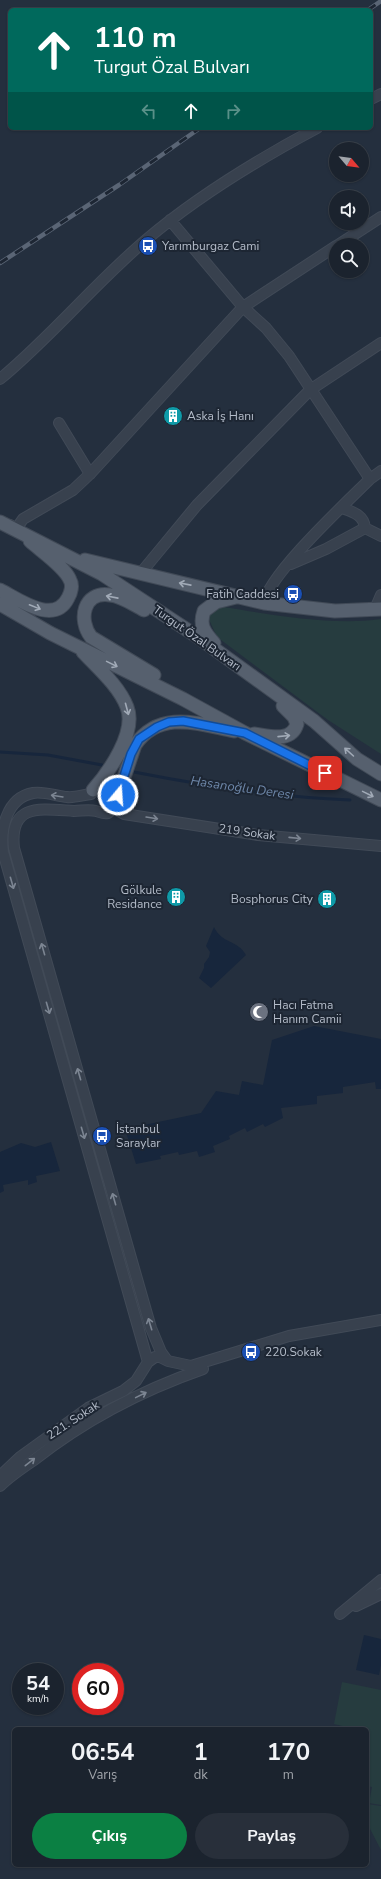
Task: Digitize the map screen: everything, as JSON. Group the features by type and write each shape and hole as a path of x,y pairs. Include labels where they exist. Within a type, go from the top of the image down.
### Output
{"main road":[{"name":"Turgut Özal Bulvarı","path":"0,522 102,574 198,637 314,721 357,759 381,774"},
{"path":"0,590 44,611 54,610 62,606 71,591 71,581 64,571 16,529"},
{"path":"72,558 215,590 236,597 264,603 335,611 378,609"},
{"path":"198,637 110,595 94,598 84,612 85,629 92,637 121,657 168,683 212,715"},
{"path":"118,795 135,745 139,739 157,727 169,722 183,721 245,733 286,737 292,734 298,724 294,717 250,676 233,663 205,633 201,625 201,618 204,610 216,602 236,597"},
{"path":"0,604 50,633 245,733 381,800"},
{"path":"77,646 117,690 128,709 130,721 118,754 109,772 92,792"}],"street":[{"path":"0,379 21,362 127,257 170,220 245,168 313,130"},
{"path":"349,238 381,217"},
{"path":"170,220 243,306 266,328 289,356 370,479"},
{"path":"0,519 16,529 23,519 73,490 90,474 243,306 329,251"},
{"path":"140,574 197,505 310,390 381,343"},
{"path":"0,371 21,362"},
{"path":"59,423 90,474"},
{"path":"264,603 268,589 285,566 370,479 381,471"},
{"path":"342,508 358,514 365,522 365,528"},
{"path":"365,528 381,536"},
{"path":"285,566 326,548 365,528"},
{"path":"378,609 381,595"},
{"path":"105,785 113,788 118,795 118,802 115,809 104,813 96,811 49,808 37,809 28,812 20,818 13,837 14,848 151,1328 161,1352 167,1360 172,1372 163,1383 152,1382 146,1375 147,1364 5,860 1,835 4,819 13,806 24,796 34,792 69,797 92,792 105,785"},
{"path":"92,792 91,803 96,811"},
{"name":"219 Sokak","path":"115,809 124,814 258,834 381,846"},
{"path":"147,1364 156,1357 191,1366 289,1336 381,1320"},
{"path":"0,1486 79,1426 110,1408 163,1383 226,1361 264,1343"},
{"name":"221. Sokak","path":"0,1476 26,1453 88,1408 123,1391 136,1381 147,1364"},
{"path":"381,1580 340,1614 381,1594"}],"green space":[{"path":"224,607 303,619 363,621 381,619 381,754 328,720 217,637 207,615 213,609"},
{"path":"342,1682 381,1690 381,1805 369,1803 372,1787 369,1786 369,1727 347,1727 334,1724"},
{"path":"369,1804 381,1806 381,1850 369,1827"}],"water":[{"path":"214,927 221,936 243,950 246,955 211,988 199,978 204,968 204,964 209,957 210,952 206,946"},
{"path":"314,1026 381,1039 381,1089 376,1089 375,1082 343,1087 343,1093 317,1096 317,1104 281,1108 283,1118 265,1127 263,1124 247,1132 245,1128 229,1136 230,1139 213,1146 215,1152 199,1157 197,1151 179,1155 178,1152 160,1156 161,1159 136,1164 125,1129 201,1113 216,1091 239,1095 242,1081 263,1085 272,1040"},
{"path":"51,1142 60,1171 36,1176 37,1182 28,1185 28,1180 3,1185 4,1191 0,1193 0,1152 21,1143 35,1147"},
{"path":"364,1635 381,1639 381,1665 379,1675 356,1670"}],"waterway":[{"name":"Hasanoğlu Deresi","path":"0,752 48,755 102,765"},
{"name":"Hasanoğlu Deresi","path":"134,772 241,790 323,799 350,800"}],"railway":[{"path":"371,8 381,1"},
{"path":"0,263 119,185 197,130"}],"place":[{"name":"Yarımburgaz Cami","path":"148,246"},
{"name":"Aska İş Hanı","path":"173,416"},
{"name":"Fatih Caddesi","path":"293,594"},
{"name":"Gölkule Residance","path":"176,897"},
{"name":"Bosphorus City","path":"327,899"},
{"name":"Hacı Fatma Hanım Camii","path":"259,1012"},
{"name":"İstanbul Saraylar","path":"102,1136"},
{"name":"220.Sokak","path":"251,1352"}],"route":[{"path":"118,795 131,754 139,739 146,733 169,722 183,721 245,733 325,773"}]}
